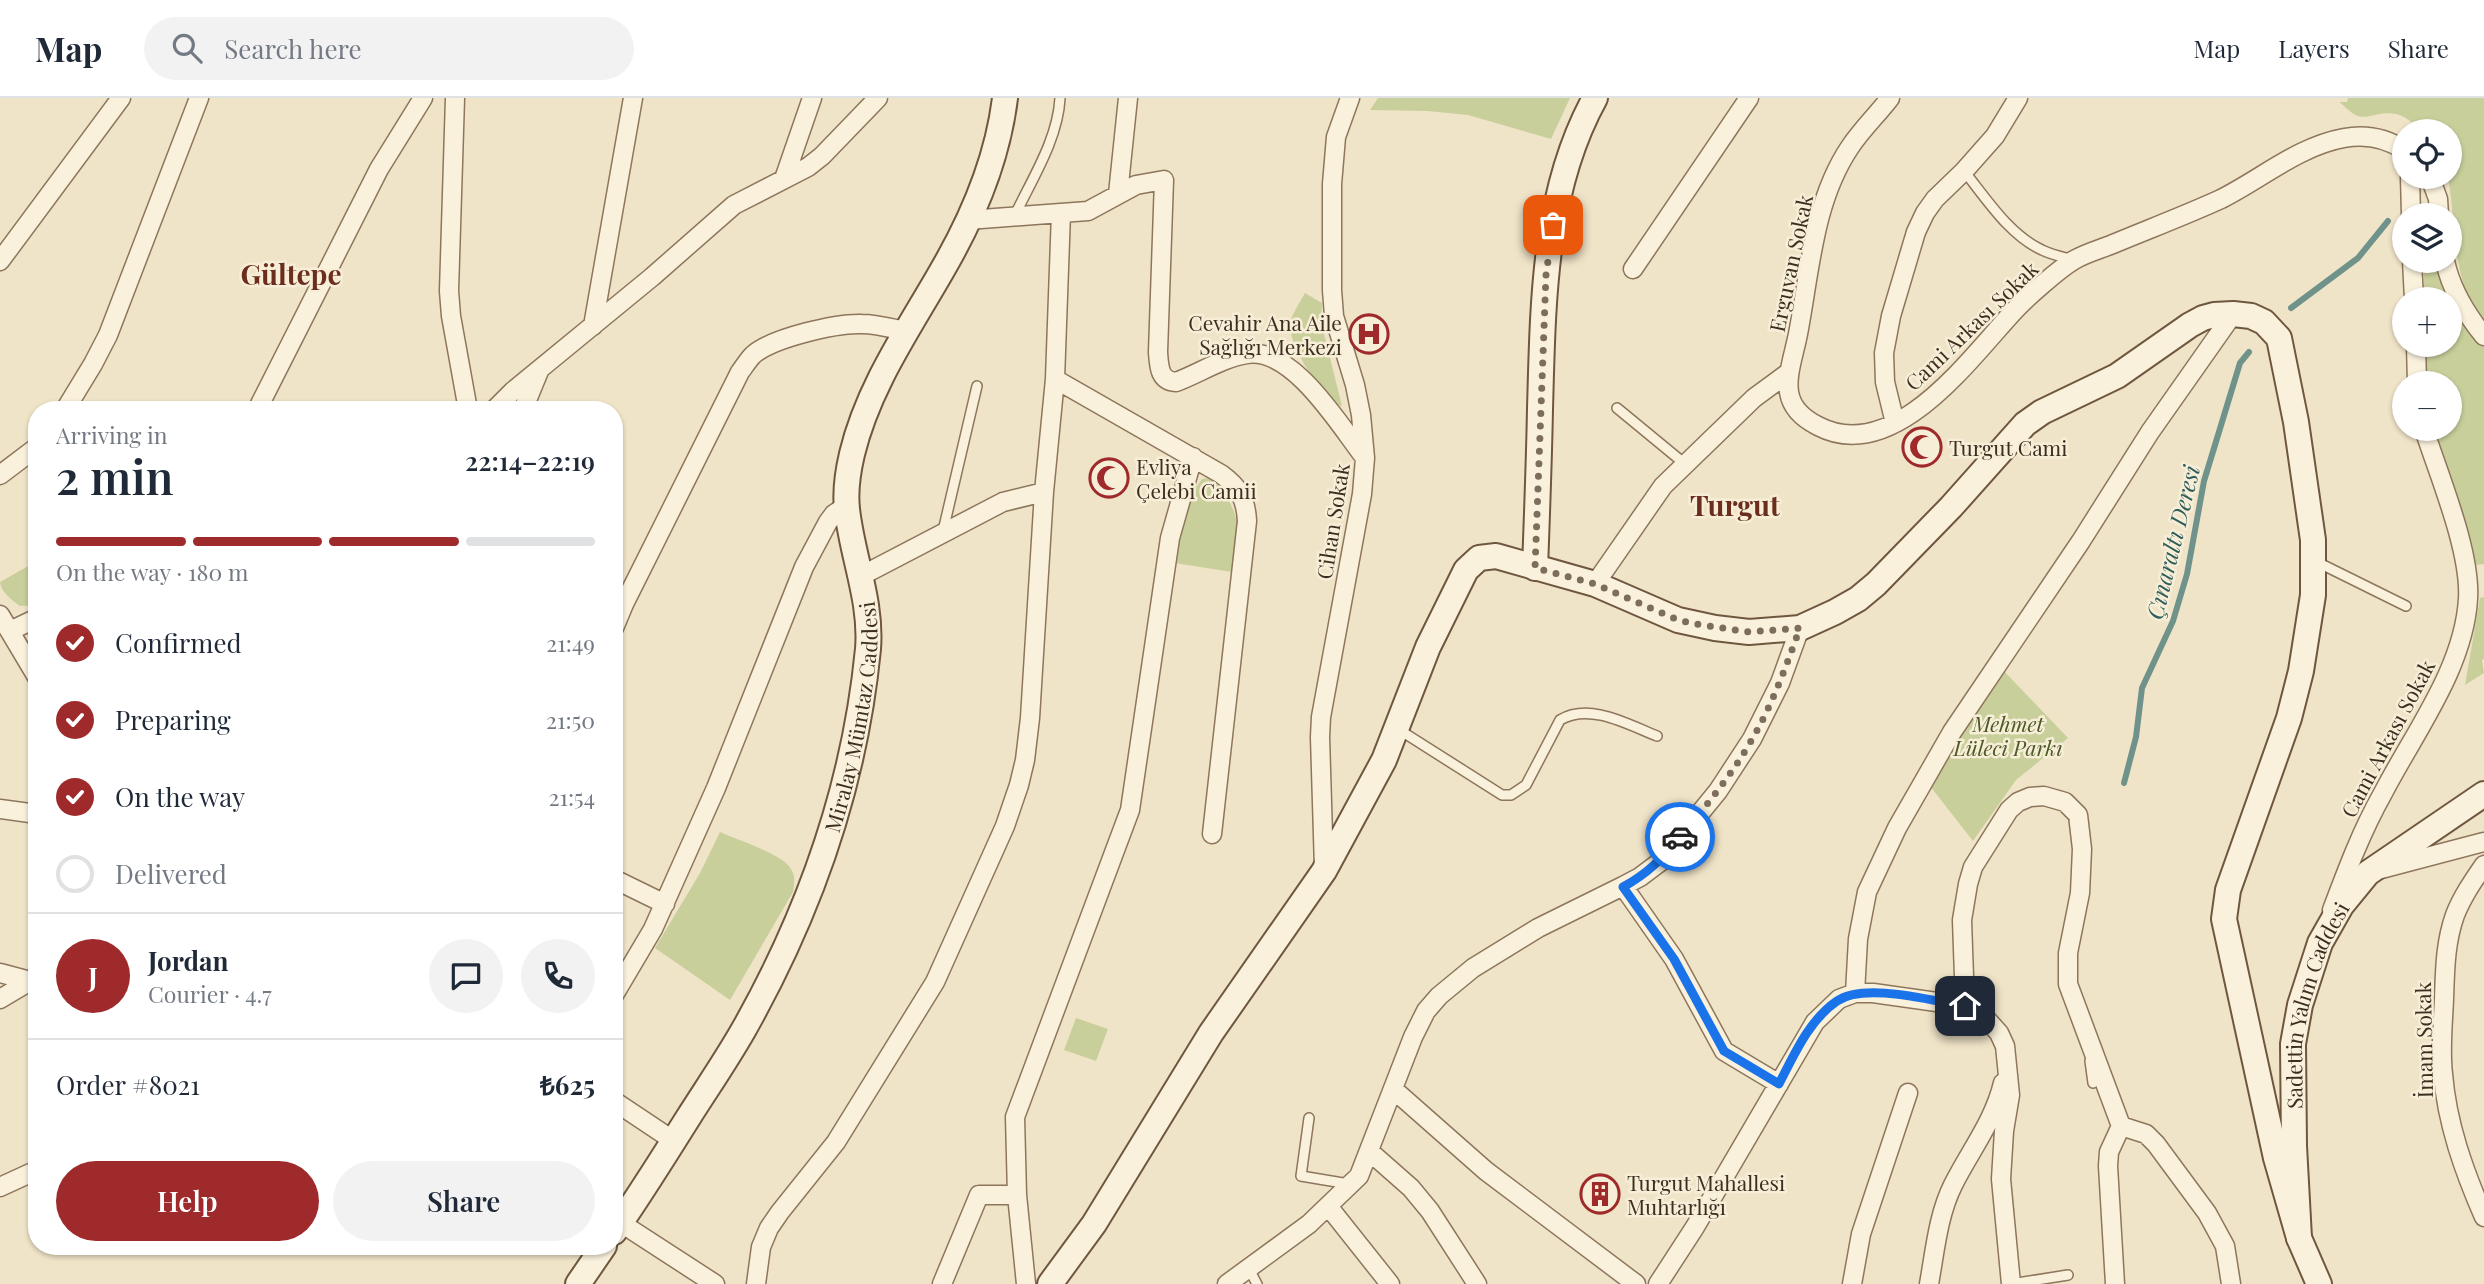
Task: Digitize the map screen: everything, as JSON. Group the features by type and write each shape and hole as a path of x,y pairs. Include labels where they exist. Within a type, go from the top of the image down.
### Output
{"main road":[{"name":"Miralay Mümtaz Caddesi","path":"623,1218 743,1030 780,960 822,862 842,789 863,688 869,628 846,506 852,451 874,392 905,331 949,258 987,179 995,155 1004,98"},
{"path":"1535,568 1549,242 1575,139 1595,98"},
{"path":"1050,1284 1094,1223 1211,1033 1324,871 1384,760 1428,647 1466,570 1479,558 1496,556 1595,584 1678,620 1749,632 1800,628 1858,599 1876,584 1951,507 2025,424 2059,402 2117,376 2190,325 2214,315 2233,314 2251,316 2264,322 2279,338 2283,349 2306,484 2314,561 2313,595 2301,671 2279,751 2228,890 2224,919 2276,1158 2299,1238"},
{"name":"Sadettin Yalım Caddesi","path":"2319,1284 2299,1238 2294,1146 2293,1044 2300,1005 2320,943 2341,906 2368,873 2484,794"},
{"path":"578,1284 598,1255"}],"street":[{"path":"0,261 121,98"},
{"path":"70,401 108,335 199,98"},
{"path":"262,401 379,169 424,98"},
{"path":"455,98 449,291 466,401"},
{"path":"593,326 633,98"},
{"path":"784,179 812,98"},
{"path":"503,401 724,213 752,195 808,167 822,156 878,98"},
{"path":"1118,194 1128,98"},
{"name":"Cihan Sokak","path":"1324,871 1321,717 1362,494 1365,458 1361,415 1334,316 1332,290 1336,137 1350,98"},
{"path":"1633,269 1749,98"},
{"name":"Erguvan Sokak","path":"1788,373 1798,335 1808,264 1828,191 1849,148 1890,98"},
{"path":"1895,423 1884,369 1891,316 1916,232 1935,199 1994,136 2018,98"},
{"name":"Cami Arkası Sokak","path":"1788,373 1788,389 1792,403 1800,415 1823,429 1849,434 1863,433 1895,423 1917,409 1949,382 2016,309 2074,260 2222,198 2312,148 2342,138 2363,136 2392,143"},
{"path":"968,220 1088,211 1147,181 1164,180 1158,352 1162,376 1168,382 1176,382 1227,359 1249,354 1264,354 1281,360 1310,388 1365,458"},
{"path":"756,1284 761,1247 769,1228 836,1142 935,982 1005,826 1019,785 1028,737 1044,492 1055,379 1061,213"},
{"path":"2449,273 2458,297 2484,336"},
{"path":"1855,993 1858,939 1867,892 1897,828 1952,732 2081,541 2150,432 2233,314"},
{"path":"623,607 740,372 755,354 788,339 847,324 876,325 905,331"},
{"path":"527,401 539,371"},
{"path":"1595,584 1663,485 1754,398 1788,373"},
{"path":"1055,379 1194,457 1237,486 1247,507 1212,834"},
{"name":"Cami Arkası Sokak","path":"2320,943 2359,841 2443,685 2464,620 2468,600 2466,565 2428,441"},
{"path":"0,475 28,454"},
{"path":"1026,1284 1017,1195 1015,1117 1130,810 1170,538 1194,457"},
{"path":"859,576 1003,502 1044,492"},
{"path":"623,981 638,958 716,788 804,567 828,522 846,506"},
{"path":"0,615 28,662"},
{"path":"10,631 28,622"},
{"path":"1227,1284 1253,1276 1359,1176 1422,1019 1439,996 1473,968 1538,928 1623,887 1660,862 1735,768 1780,683 1800,628"},
{"path":"1965,1006 1962,920 1973,867 2009,810 2018,802 2030,797 2055,798 2072,807 2081,824 2082,873 2067,970 2072,999 2121,1126 2109,1152 2108,1166 2115,1284"},
{"path":"0,809 28,813"},
{"path":"2368,873 2484,842"},
{"name":"İmam Sokak","path":"2484,864 2465,893 2448,938 2442,1072 2448,1112 2484,1217"},
{"path":"623,884 664,904"},
{"path":"1623,887 1674,959 1724,1051 1779,1084"},
{"path":"0,973 28,978"},
{"path":"0,999 28,982"},
{"path":"1658,1284 1695,1227 1815,1022 1839,999 1855,993 1899,995 1965,1006 1980,1012 1999,1033 2005,1046 2010,1095 2004,1131 2001,1179 2011,1284"},
{"path":"1929,1284 1944,1210 1953,1186 1990,1121 2006,1070"},
{"path":"1393,1089 1486,1171 1636,1284"},
{"path":"1852,1284 1861,1234 1908,1093"},
{"path":"623,1107 674,1141"},
{"path":"2121,1126 2146,1134 2189,1187 2220,1234 2225,1246 2231,1284"},
{"path":"1369,1151 1430,1211 1476,1284"},
{"path":"0,1187 28,1174"},
{"path":"942,1284 979,1195 1017,1195"},
{"path":"1328,1206 1390,1284"},
{"path":"623,1230 715,1284"}],"lane":[{"path":"1015,215 1051,139 1060,111 1060,98"},
{"path":"1964,171 1999,214 2029,242 2042,251 2074,260"},
{"path":"943,531 977,386"},
{"path":"1617,408 1685,464"},
{"path":"2314,561 2406,606"},
{"path":"1396,727 1502,796 1511,796 1526,785 1560,720 1569,715 1592,714 1607,717 1657,736"},
{"path":"2085,1031 2093,1083"},
{"path":"1309,1118 1301,1176 1351,1185"},
{"path":"2011,1284 2068,1275"}],"green space":[{"path":"1378,98 1570,98 1551,139 1468,115 1370,110"},
{"path":"2348,98 2484,98 2484,322 2473,306 2461,273 2462,203 2452,203 2450,189 2462,189 2462,119 2407,119 2395,114 2364,117 2350,112 2339,102 2347,102"},
{"path":"2424,273 2438,273 2443,287 2424,287"},
{"path":"1305,293 1322,303 1321,322 1342,406 1334,402 1317,383 1294,344 1290,323"},
{"path":"2462,321 2484,347 2484,564 2476,565 2438,441 2462,441 2462,371 2426,371 2425,357 2462,357"},
{"path":"1207,478 1222,490 1237,522 1238,534 1232,572 1175,563 1187,508 1202,479"},
{"path":"28,566 28,606 20,606 10,598 0,582"},
{"path":"2484,597 2484,673 2465,685 2480,598"},
{"name":"Mehmet Lüleci Parkı","path":"2003,670 2068,738 2016,780 1973,841 1930,786"},
{"path":"720,832 779,858 791,869 794,878 793,892 730,1000 655,948 700,873"},
{"path":"1076,1018 1108,1029 1096,1061 1064,1050"}],"waterway":[{"name":"Çınaraltı Deresi","path":"2291,308 2358,258 2388,221"},
{"name":"Çınaraltı Deresi","path":"2124,783 2136,737 2142,688 2173,621 2187,574 2204,481 2240,363 2249,352"}],"way so far":[{"path":"1553,225 1546,275 1535,568 1595,584 1678,620 1749,632 1800,628 1780,683 1752,739 1718,791 1680,837"}],"place":[{"name":"Cevahir Ana Aile Sağlığı Merkezi","path":"1369,334"},
{"name":"Turgut Cami","path":"1922,447"},
{"name":"Evliya Çelebi Camii","path":"1109,478"},
{"name":"Turgut Mahallesi Muhtarlığı","path":"1600,1194"}],"district":[{"name":"Gültepe","path":"291,273"},
{"name":"Turgut","path":"1735,504"}],"route":[{"path":"1680,837 1660,862 1623,887 1674,959 1724,1051 1779,1084 1815,1022 1839,999 1855,993 1873,993 1965,1006"}]}
